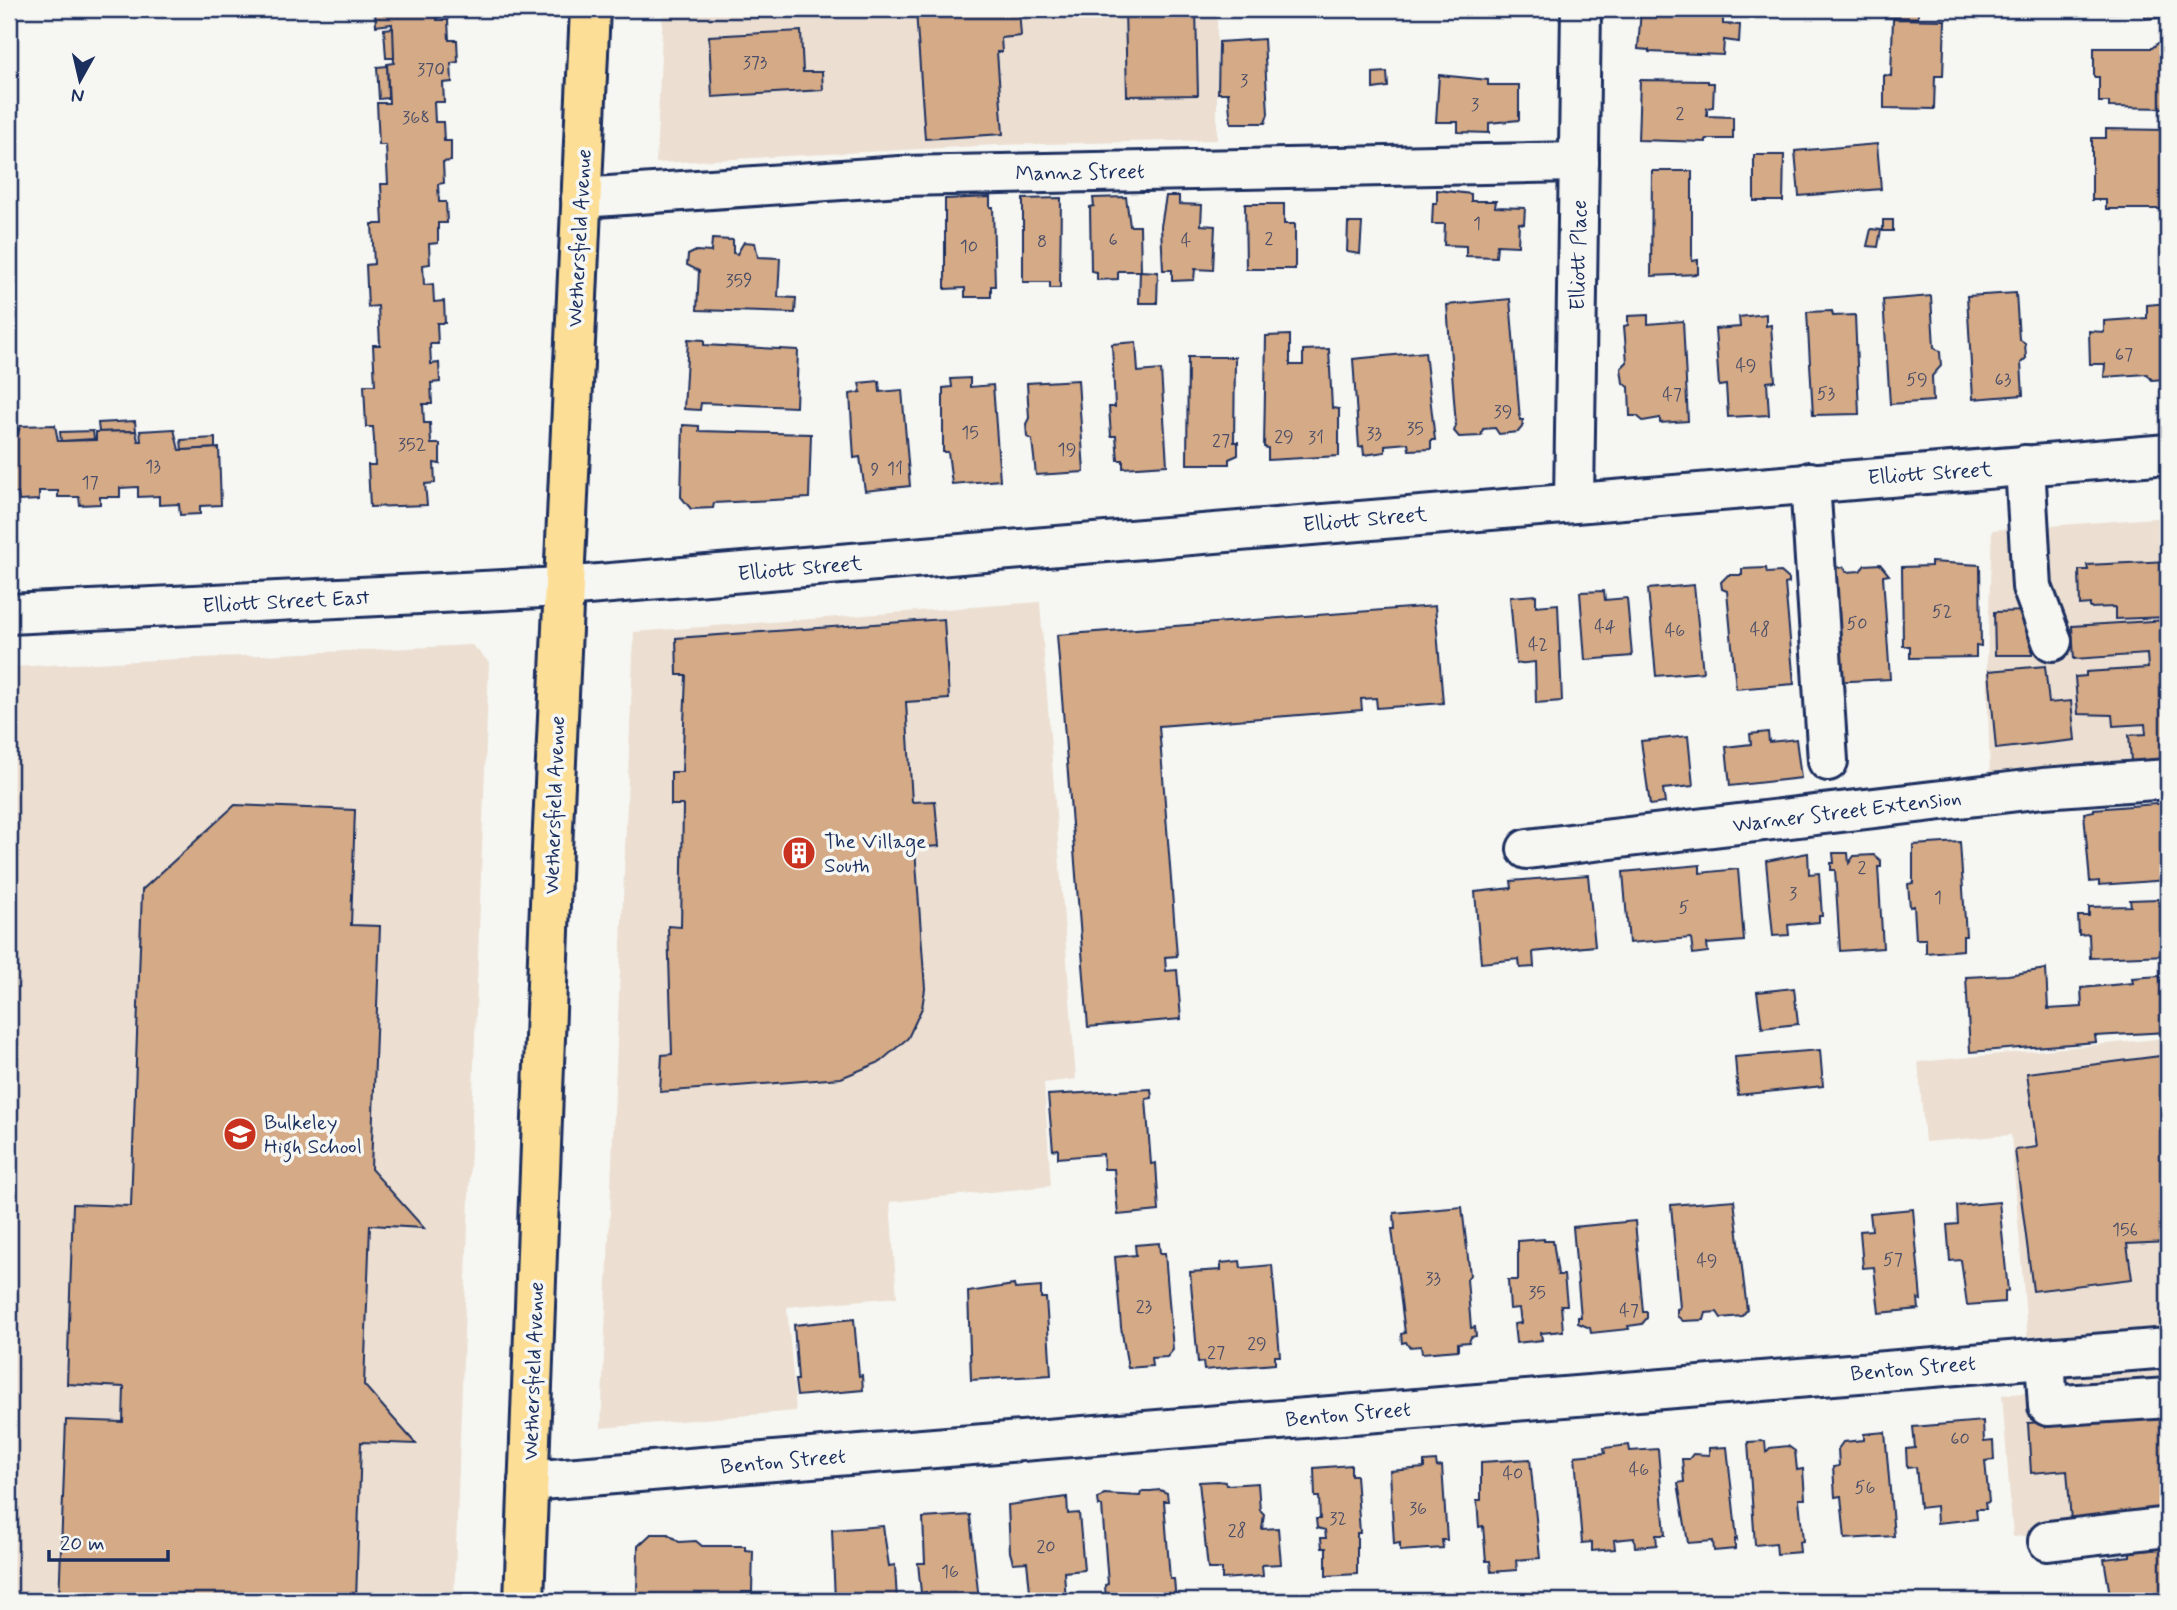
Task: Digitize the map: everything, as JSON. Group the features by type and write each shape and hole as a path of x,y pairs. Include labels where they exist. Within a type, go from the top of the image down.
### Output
{"main road":[{"name":"Wethersfield Avenue","path":"524,1601 563,587 590,9"}],"street":[{"name":"Elliott Place","path":"1574,501 1581,9"},
{"name":"Mannz Street","path":"581,198 900,176 1579,162"},
{"name":"Elliott Street","path":"563,587 1574,501 2168,454"},
{"path":"2025,465 2032,587 2052,641"},
{"path":"1810,482 1828,761"},
{"name":"Elliott Street East","path":"9,614 563,587"},
{"name":"Warner Street Extension","path":"1527,849 2043,788 2168,779"},
{"name":"Benton Street","path":"528,1481 2168,1348"},
{"path":"2045,1358 2048,1406 2168,1398"},
{"path":"2048,1541 2168,1527"}],"shaded area":[{"path":"663,9 1217,9 1217,140 998,145 656,163"},
{"path":"2168,517 2168,763 1990,781 1987,664 1992,530"},
{"path":"1040,602 1076,1079 1044,1083 1051,1186 890,1202 897,1297 787,1307 796,1411 601,1428 634,632"},
{"name":"Bulkeley High School","path":"472,645 489,662 454,1601 9,1601 9,667"},
{"path":"2168,1038 2168,1524 2013,1537 2002,1395 2032,1392 2011,1135 1925,1142 1918,1062"}],"building":[{"path":"375,9 436,9 437,20 448,20 449,40 457,40 458,62 451,63 452,82 443,83 444,102 434,102 435,122 443,122 444,141 451,141 451,161 443,162 444,183 438,184 439,202 446,202 447,223 438,223 438,243 429,244 430,264 423,265 424,285 433,284 434,302 444,301 445,323 437,323 438,344 430,344 431,364 439,363 440,382 431,383 432,404 423,404 424,423 430,423 431,444 440,444 440,464 434,463 435,483 425,484 427,505 370,507 368,465 375,465 374,440 373,427 366,427 364,385 375,385 373,345 380,345 378,306 368,307 366,265 374,264 372,224 383,224 381,184 388,184 386,145 379,145 377,103 389,103 387,64 394,63 392,24 376,26"},
{"path":"1019,9 1021,36 1001,38 1002,52 997,52 1003,134 925,139 916,11"},
{"path":"1125,9 1196,9 1198,95 1127,96"},
{"path":"1641,9 1729,9 1729,14 1723,13 1723,24 1740,25 1739,42 1724,40 1723,55 1649,52 1638,49"},
{"path":"1884,9 1918,9 1918,18 1884,17"},
{"path":"2104,9 2168,9 2168,17 2145,19 2145,11 2104,13"},
{"path":"1893,19 1945,20 1943,76 1935,76 1934,109 1884,108 1884,75 1891,76"},
{"path":"393,28 394,58 386,58 384,29"},
{"path":"801,31 803,72 822,72 823,90 712,97 709,36"},
{"path":"1264,39 1268,114 1265,123 1231,123 1228,93 1218,93 1219,42"},
{"path":"2158,43 2168,43 2168,108 2109,107 2109,102 2099,102 2099,77 2094,77 2094,48 2152,48"},
{"path":"387,66 388,98 379,99 377,67"},
{"path":"1387,72 1388,87 1373,89 1373,73"},
{"path":"1439,75 1488,80 1488,85 1519,85 1519,120 1489,123 1489,133 1458,132 1458,122 1436,122"},
{"path":"1640,80 1714,83 1713,107 1707,108 1707,116 1733,117 1733,139 1706,139 1706,142 1638,140"},
{"path":"2106,129 2168,130 2168,209 2106,209 2106,200 2092,200 2092,138 2106,138"},
{"path":"1877,144 1881,189 1799,196 1795,151"},
{"path":"1754,155 1784,155 1783,201 1754,201"},
{"path":"1652,171 1692,171 1692,261 1698,260 1698,274 1651,276"},
{"path":"1437,190 1471,194 1471,201 1496,201 1495,207 1525,208 1524,224 1519,223 1518,246 1497,245 1496,257 1466,256 1466,246 1444,245 1445,224 1432,224"},
{"path":"1166,196 1179,196 1179,204 1202,205 1201,225 1215,226 1213,270 1195,269 1194,280 1172,281 1172,270 1163,270 1161,226"},
{"path":"990,197 990,207 993,207 995,286 991,286 991,297 965,297 965,288 945,289 945,199"},
{"path":"1126,197 1130,226 1140,226 1141,271 1118,271 1118,279 1097,280 1097,272 1091,271 1090,207 1094,206 1093,198"},
{"path":"1061,198 1060,288 1050,288 1050,282 1023,282 1023,199"},
{"path":"1245,204 1284,204 1284,224 1295,224 1295,269 1246,269"},
{"path":"1883,220 1893,220 1893,231 1883,231"},
{"path":"1348,223 1362,223 1360,254 1347,252"},
{"path":"1871,229 1881,230 1878,247 1867,246"},
{"path":"712,239 733,240 733,253 737,254 744,242 755,243 758,257 780,258 778,297 796,298 795,313 697,310 699,271 687,265 688,255 696,251 711,252"},
{"path":"1140,271 1158,272 1157,303 1139,303"},
{"path":"2016,293 2019,339 2025,343 2026,358 2021,363 2023,395 1973,399 1967,296"},
{"path":"1931,296 1934,347 1940,352 1941,366 1932,376 1933,401 1890,404 1883,300"},
{"path":"1510,299 1520,420 1523,420 1523,426 1518,432 1499,434 1495,428 1483,429 1481,436 1459,437 1454,431 1456,426 1447,305"},
{"path":"2168,303 2168,375 2165,379 2152,380 2147,374 2104,377 2105,364 2090,364 2089,331 2104,332 2104,321 2147,318 2147,305"},
{"path":"1832,311 1833,316 1855,315 1859,414 1813,415 1807,312"},
{"path":"1766,314 1766,326 1771,325 1775,381 1767,382 1769,415 1728,417 1726,385 1719,386 1715,329 1740,327 1739,317"},
{"path":"1648,315 1648,324 1683,321 1688,421 1660,423 1660,418 1643,421 1637,416 1630,416 1629,387 1623,383 1621,368 1627,362 1624,326 1628,325 1628,316"},
{"path":"1290,335 1290,365 1303,365 1303,350 1329,349 1332,408 1339,409 1339,456 1268,460 1268,448 1264,447 1266,336"},
{"path":"688,339 704,340 704,345 798,350 796,407 701,403 700,410 684,409"},
{"path":"1136,342 1138,372 1161,370 1167,465 1123,468 1123,460 1118,460 1116,436 1111,436 1109,407 1115,407 1112,344"},
{"path":"1425,352 1435,440 1431,440 1431,449 1409,450 1408,443 1385,445 1385,452 1364,455 1363,446 1359,447 1353,359"},
{"path":"1188,357 1235,357 1234,442 1238,442 1238,455 1229,459 1229,464 1187,464"},
{"path":"970,378 970,387 993,385 1000,480 952,484 948,452 943,452 943,388 952,387 951,379"},
{"path":"1078,380 1084,472 1036,475 1032,440 1027,437 1027,383"},
{"path":"879,381 880,392 902,390 910,486 865,491 860,457 854,458 850,394 861,392 859,383"},
{"path":"135,421 136,431 99,432 98,423"},
{"path":"55,425 58,441 96,440 96,432 136,431 138,441 141,441 140,431 174,429 179,450 219,448 221,505 200,506 200,514 180,515 179,504 159,505 159,496 138,497 138,487 120,488 120,497 100,497 100,504 80,505 79,497 58,497 58,491 39,491 39,500 19,501 18,493 9,493 9,429 18,429 18,435 20,426"},
{"path":"683,425 699,426 699,431 811,434 809,498 714,503 713,508 691,509 681,497"},
{"path":"93,431 94,439 61,441 60,432"},
{"path":"215,438 215,448 182,450 181,440"},
{"path":"2168,561 2168,617 2115,619 2115,607 2090,608 2090,604 2080,605 2079,570 2088,570 2087,565"},
{"path":"1931,562 1980,565 1981,646 1976,645 1976,657 1910,658 1910,646 1903,646 1902,567 1931,566"},
{"path":"1880,564 1889,575 1883,576 1890,679 1831,682 1827,568 1843,567 1847,572 1860,571 1865,565"},
{"path":"1766,568 1767,573 1781,572 1789,579 1789,583 1785,584 1794,684 1736,689 1727,591 1722,589 1721,582 1728,575 1742,575 1742,569"},
{"path":"1694,585 1703,672 1656,676 1648,589"},
{"path":"1604,591 1605,600 1627,598 1632,656 1585,660 1580,592"},
{"path":"1536,595 1536,606 1558,604 1562,701 1536,703 1535,662 1516,664 1510,597"},
{"path":"1435,606 1443,703 1377,708 1376,698 1361,699 1362,710 1159,726 1177,956 1165,957 1166,971 1177,970 1181,1019 1088,1027 1057,635"},
{"path":"2031,611 2032,655 1995,655 1994,612"},
{"name":"The Village South","path":"944,619 949,699 906,702 912,802 935,801 939,846 915,848 925,989 922,1008 908,1038 880,1062 841,1078 660,1092 662,1055 672,1054 668,926 681,927 683,805 671,805 671,772 682,772 686,675 677,675 676,638"},
{"path":"2168,620 2168,759 2131,761 2129,735 2146,734 2145,724 2113,726 2112,715 2078,714 2075,677 2086,676 2086,672 2148,668 2147,654 2074,659 2072,626"},
{"path":"2045,666 2049,703 2071,701 2075,740 1996,749 1989,671"},
{"path":"1768,732 1769,742 1796,739 1801,778 1730,786 1726,747 1751,744 1750,734"},
{"path":"1688,736 1693,786 1663,789 1665,803 1650,805 1641,741"},
{"path":"2168,803 2168,880 2099,885 2099,881 2090,882 2084,813 2094,809"},
{"path":"235,805 355,810 351,925 380,926 371,1169 424,1228 370,1225 364,1385 416,1444 361,1442 356,1601 59,1601 66,1420 123,1422 124,1387 67,1384 73,1204 131,1206 142,890"},
{"path":"1960,842 1966,936 1963,936 1963,950 1926,953 1926,939 1916,939 1914,906 1910,907 1908,884 1913,883 1913,845"},
{"path":"1808,853 1809,874 1819,873 1822,916 1819,916 1819,922 1788,925 1789,935 1773,936 1766,861"},
{"path":"1833,853 1848,853 1849,863 1854,856 1874,855 1881,861 1881,867 1878,867 1883,948 1840,951 1835,870 1831,870 1831,863 1834,863"},
{"path":"1700,865 1700,873 1738,869 1744,941 1707,944 1708,952 1693,954 1691,938 1629,943 1623,872"},
{"path":"1588,875 1595,946 1533,952 1534,967 1520,968 1519,959 1481,963 1475,892 1512,888 1511,881"},
{"path":"2158,899 2159,905 2168,905 2168,955 2090,958 2089,934 2079,935 2078,916 2089,916 2089,907 2131,906 2130,900"},
{"path":"2046,969 2048,1009 2082,1007 2081,988 2133,983 2132,978 2160,976 2161,982 2168,981 2168,1032 2095,1036 2096,1042 1970,1052 1966,977 2008,975"},
{"path":"1794,988 1798,1024 1762,1028 1757,992"},
{"path":"1820,1050 1823,1086 1738,1095 1735,1057"},
{"path":"2168,1055 2168,1242 2127,1244 2132,1279 2033,1291 2015,1150 2037,1147 2027,1073"},
{"path":"1151,1089 1152,1098 1146,1099 1151,1164 1156,1163 1159,1211 1118,1215 1114,1169 1104,1169 1103,1154 1058,1158 1058,1149 1053,1150 1048,1095"},
{"path":"1734,1200 1747,1310 1742,1316 1721,1318 1717,1312 1706,1313 1704,1320 1683,1321 1677,1316 1677,1309 1680,1308 1671,1205"},
{"path":"1999,1202 2008,1291 2005,1292 2005,1302 1967,1305 1961,1260 1950,1261 1947,1225 1958,1224 1957,1206"},
{"path":"1462,1207 1470,1275 1467,1279 1471,1328 1475,1327 1476,1336 1471,1337 1469,1342 1458,1343 1458,1350 1422,1353 1421,1346 1409,1347 1406,1342 1402,1343 1401,1334 1405,1333 1392,1229 1395,1229 1394,1213"},
{"path":"1913,1209 1921,1300 1918,1299 1919,1309 1879,1313 1874,1267 1863,1268 1860,1231 1872,1230 1870,1213"},
{"path":"1635,1221 1643,1312 1647,1312 1647,1318 1642,1324 1628,1326 1629,1329 1591,1333 1590,1328 1578,1323 1578,1317 1581,1317 1573,1227"},
{"path":"1518,1241 1553,1241 1558,1275 1564,1275 1567,1305 1561,1305 1563,1331 1541,1333 1542,1340 1516,1343 1514,1324 1521,1323 1519,1308 1510,1309 1508,1280 1518,1280"},
{"path":"1159,1243 1160,1253 1165,1253 1173,1350 1167,1357 1151,1358 1152,1366 1128,1368 1121,1327 1115,1257 1136,1255 1135,1245"},
{"path":"1240,1261 1241,1268 1272,1265 1280,1356 1275,1356 1275,1364 1204,1370 1203,1362 1198,1363 1190,1272 1221,1270 1221,1263"},
{"path":"1014,1285 1015,1289 1041,1287 1041,1298 1046,1298 1051,1375 971,1380 968,1292"},
{"path":"854,1319 859,1376 862,1375 863,1390 797,1396 794,1325"},
{"path":"2168,1412 2168,1513 2071,1521 2067,1470 2031,1473 2028,1423"},
{"path":"1983,1421 1984,1442 1993,1441 1994,1460 1985,1461 1989,1502 1985,1503 1986,1509 1976,1509 1977,1519 1937,1523 1936,1506 1920,1508 1916,1467 1907,1468 1906,1449 1915,1448 1913,1427"},
{"path":"1885,1432 1894,1536 1845,1539 1841,1496 1835,1497 1833,1467 1839,1466 1838,1449 1843,1442 1864,1440 1864,1434"},
{"path":"1765,1441 1766,1452 1770,1448 1788,1446 1795,1451 1797,1470 1803,1469 1805,1499 1799,1499 1803,1541 1799,1542 1800,1552 1777,1554 1776,1543 1755,1545 1748,1442"},
{"path":"1629,1445 1630,1451 1658,1449 1665,1535 1656,1535 1657,1545 1635,1547 1634,1538 1614,1540 1615,1549 1592,1551 1592,1542 1582,1543 1575,1456 1605,1453 1604,1448"},
{"path":"1727,1447 1737,1540 1735,1539 1735,1549 1714,1551 1713,1541 1688,1543 1678,1483 1684,1482 1682,1459 1689,1459 1693,1454 1709,1455 1709,1448"},
{"path":"1530,1459 1540,1558 1516,1560 1517,1570 1491,1572 1490,1561 1486,1561 1483,1526 1479,1527 1477,1500 1481,1500 1481,1462"},
{"path":"1436,1461 1437,1467 1442,1466 1447,1540 1442,1540 1443,1548 1400,1551 1400,1543 1394,1544 1390,1471 1424,1468 1424,1462"},
{"path":"1351,1465 1351,1475 1356,1475 1360,1533 1357,1533 1357,1574 1326,1576 1326,1548 1322,1548 1321,1538 1326,1538 1325,1530 1317,1528 1316,1519 1320,1519 1319,1497 1315,1497 1314,1468"},
{"path":"1199,1482 1225,1482 1226,1485 1258,1483 1260,1510 1264,1514 1262,1529 1278,1528 1281,1564 1262,1565 1263,1576 1222,1579 1222,1569 1208,1569"},
{"path":"1160,1490 1167,1493 1168,1501 1164,1501 1170,1579 1174,1579 1176,1601 1106,1601 1105,1585 1108,1584 1102,1506 1099,1506 1098,1499 1104,1494 1140,1496 1141,1492"},
{"path":"1067,1497 1068,1514 1079,1513 1084,1570 1064,1572 1066,1601 1031,1601 1027,1562 1013,1563 1010,1552 1008,1505"},
{"path":"970,1515 979,1601 927,1601 926,1592 921,1593 918,1563 925,1563 923,1518"},
{"path":"883,1526 889,1566 895,1565 897,1601 835,1601 832,1530"},
{"path":"651,1534 668,1534 679,1542 696,1541 702,1546 745,1546 745,1550 753,1551 752,1592 742,1592 741,1601 678,1601 678,1597 637,1593 638,1546"},
{"path":"2168,1548 2168,1601 2111,1601 2104,1559 2130,1556 2130,1552"}],"place":[{"name":"The Village South","path":"799,853"},
{"name":"Bulkeley High School","path":"240,1134"}]}
